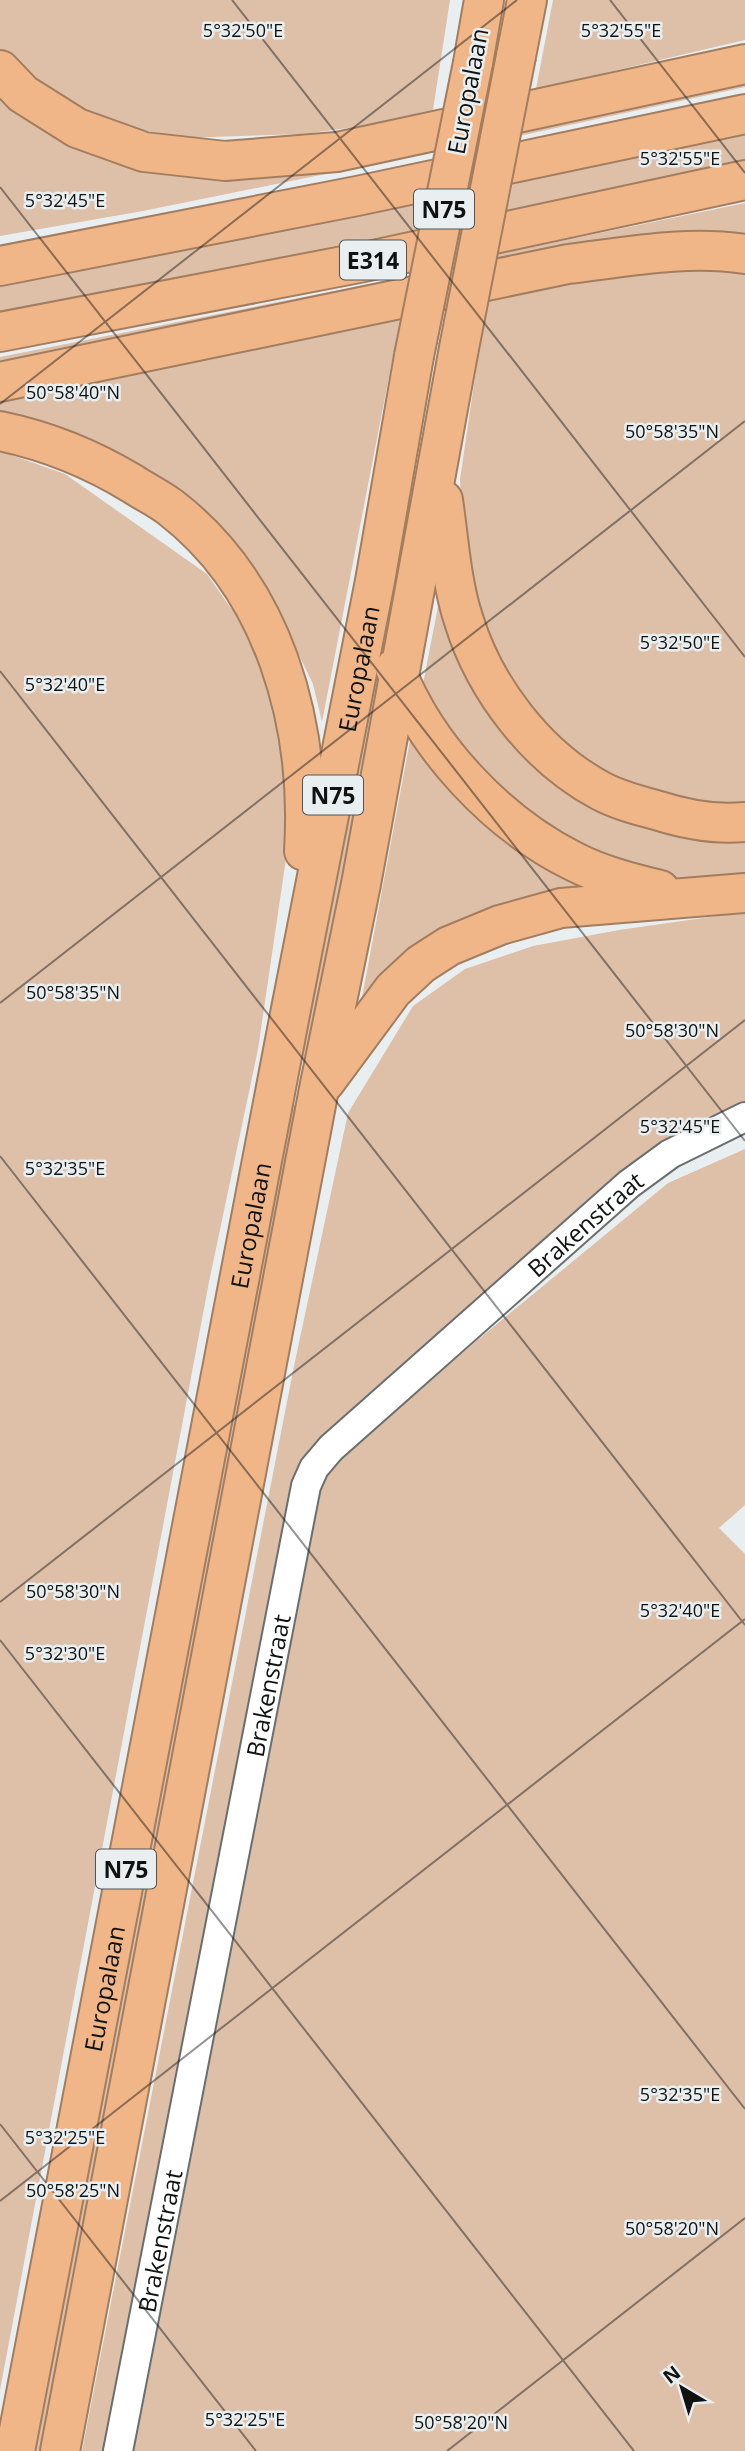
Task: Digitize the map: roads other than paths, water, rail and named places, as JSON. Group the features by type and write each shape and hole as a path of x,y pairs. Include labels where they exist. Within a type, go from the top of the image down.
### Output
{"highway":[{"name":"Europalaan","path":"15,2451 290,1009 375,581 414,356 484,0"},
{"name":"Europalaan","path":"60,2451 527,0"},
{"path":"0,70 23,94 77,128 144,152 225,161 337,152 745,64"},
{"path":"0,266 745,114"},
{"name":"E314","path":"0,332 378,259 745,180"},
{"path":"0,382 568,264 656,253 745,254"},
{"path":"0,431 29,437 69,451 113,472 169,506 214,548 248,592 261,617 273,641 291,703 304,775 305,850 288,942 290,1009"},
{"path":"438,471 453,577 464,621 475,648 507,707 530,734 553,758 603,792 678,817 745,822"},
{"path":"375,581 388,650 399,678 431,734 474,788 531,836 576,863 598,872 689,897"},
{"path":"319,1089 393,990 421,964 449,946 510,922 561,908 745,893"}],"street":[{"name":"Brakenstraat","path":"118,2451 306,1486 314,1468 331,1448 629,1184 670,1154 745,1117"}]}
